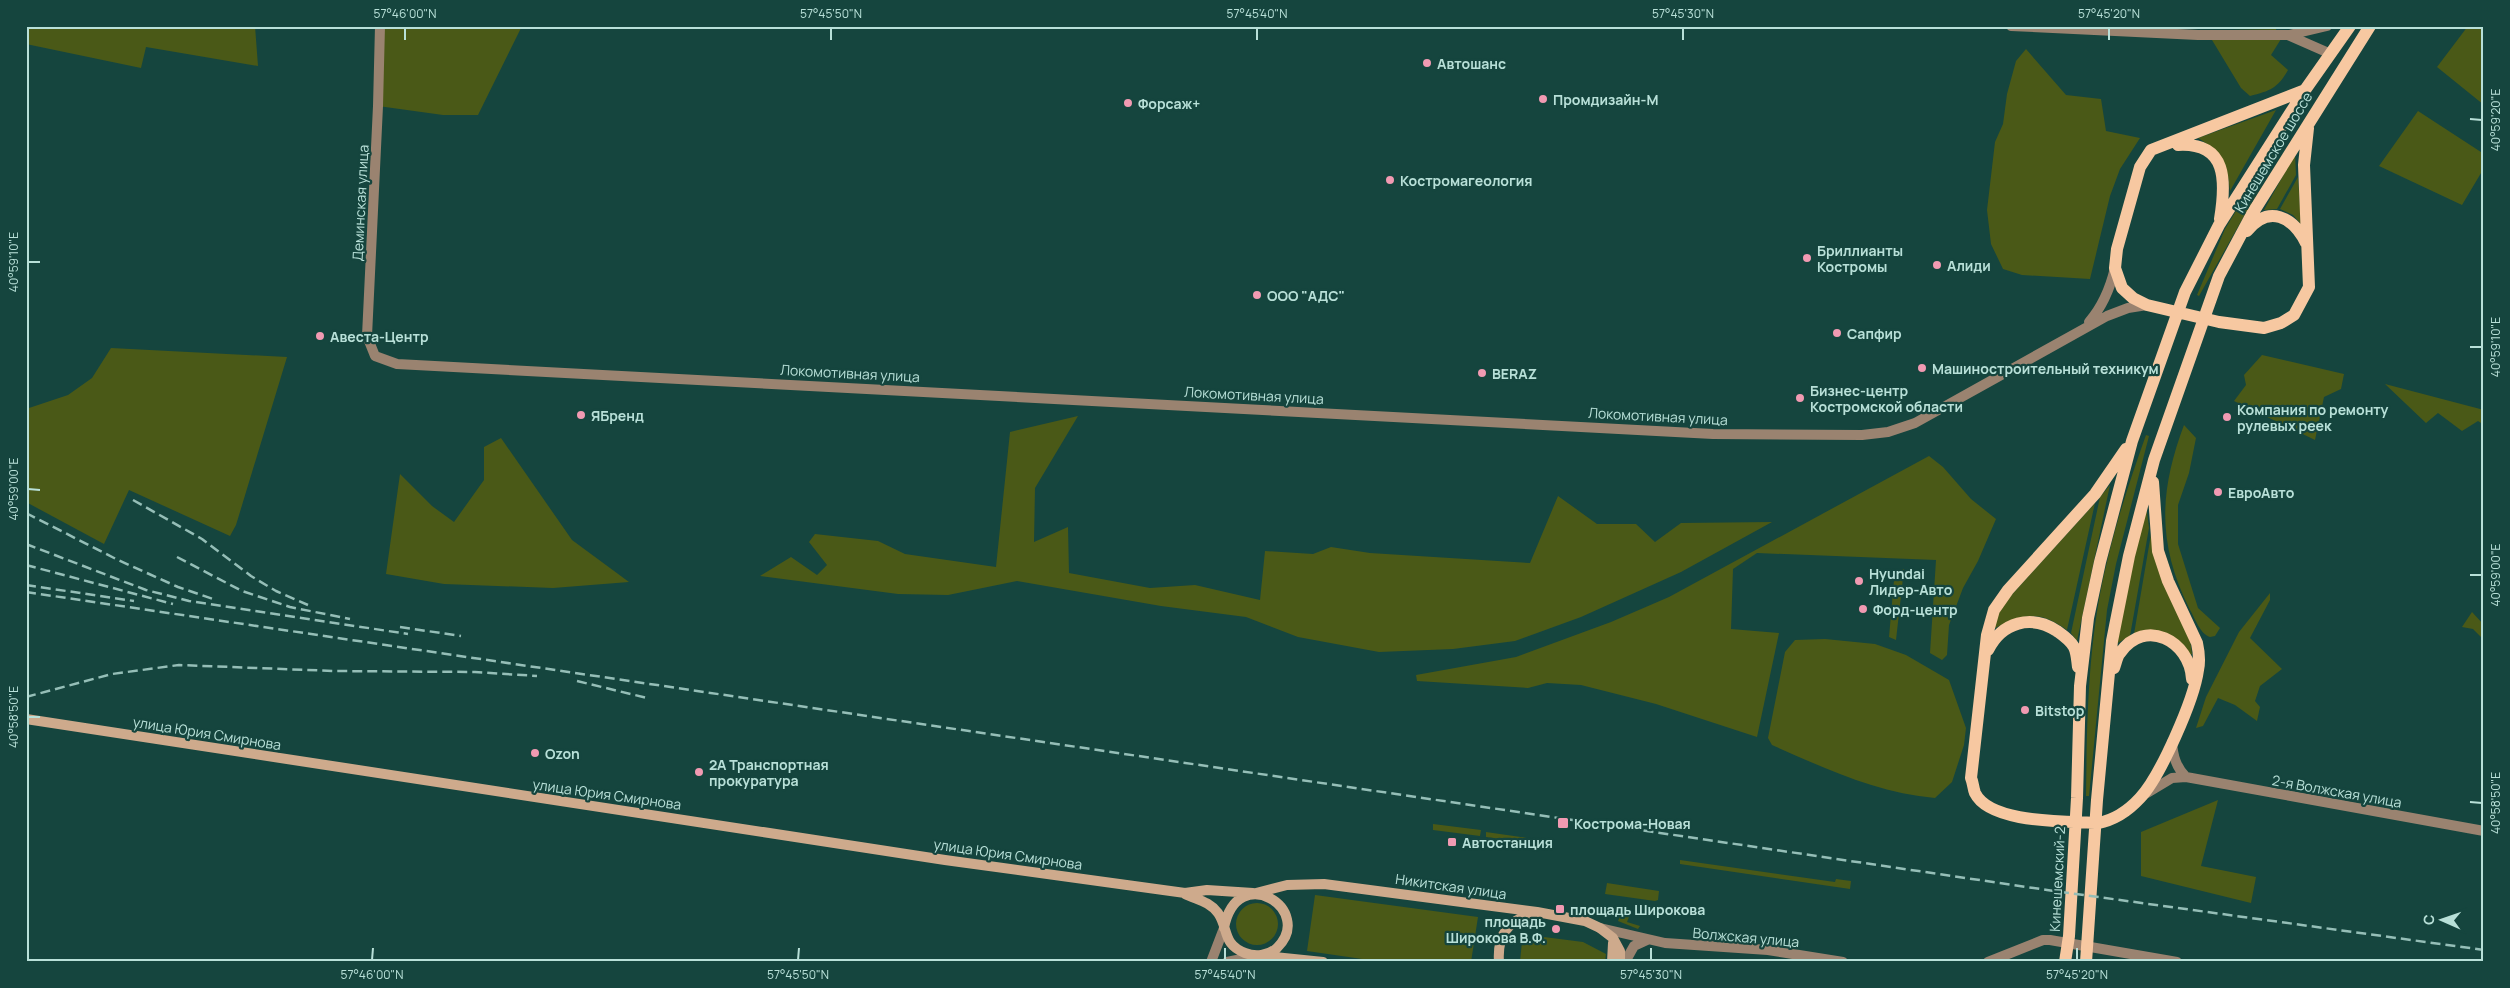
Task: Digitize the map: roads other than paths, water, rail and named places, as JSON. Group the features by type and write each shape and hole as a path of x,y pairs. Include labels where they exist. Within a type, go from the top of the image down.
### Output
{"main road":[{"path":"2080,686 2088,618 2100,562 2132,441 2185,292 2219,225 2305,90 2350,26"},
{"name":"Кинешемское шоссе","path":"2154,460 2219,276 2310,119 2370,26"},
{"path":"2305,90 2152,150 2140,167 2120,240 2115,268 2122,288 2132,298 2147,305 2219,322 2264,328 2281,323 2294,315 2309,286 2309,248 2304,165 2310,119"},
{"path":"2168,145 2190,144 2207,150 2218,161 2224,180 2219,225"},
{"path":"2233,249 2253,223 2264,217 2274,216 2293,223 2300,230 2309,248"},
{"path":"2132,441 2095,494 2008,590 1994,610 1987,634 1971,778 1976,794 1986,805 2002,813 2021,818 2098,823 2109,821 2118,817 2140,798 2166,758 2193,689 2198,669 2197,643 2168,581 2158,551 2153,494 2154,460"},
{"path":"2086,962 2097,800 2118,599 2154,460"},
{"path":"1985,657 1993,640 2002,630 2017,623 2032,622 2047,625 2067,638 2074,646 2080,686"},
{"path":"2108,685 2119,653 2142,636 2152,635 2165,637 2182,651 2192,671 2193,689"},
{"name":"Кинешемский-2","path":"2065,962 2069,936 2077,798 2080,686"},
{"name":"улица Юрия Смирнова","path":"26,720 945,860 1184,893"},
{"name":"Никитская улица","path":"1184,893 1207,890 1254,893 1287,885 1324,884 1538,912 1586,921 1600,928 1613,938"},
{"path":"1184,893 1206,902 1218,914 1227,939 1234,947 1246,953 1323,962"},
{"path":"1224,928 1226,916 1232,906 1241,898 1254,893 1278,902 1284,910 1287,922 1282,944 1274,952 1261,956"},
{"path":"1499,962 1498,949 1502,934 1509,924 1521,916 1538,912"},
{"path":"1612,962 1613,938"},
{"path":"1613,938 1620,951 1620,962"}],"street":[{"name":"Деминская улица","path":"380,26 367,336 375,356 397,364"},
{"path":"2011,26 2198,35 2289,35 2327,26"},
{"path":"2289,35 2331,54"},
{"path":"2084,328 2100,310 2110,288 2115,268"},
{"name":"Локомотивная улица","path":"397,364 1713,434 1862,435 1888,432 1915,423 2107,316 2128,308 2147,305"},
{"path":"2172,741 2173,754 2179,770 2186,777"},
{"path":"2140,798 2172,778 2186,777"},
{"name":"2-я Волжская улица","path":"2186,777 2484,831"},
{"path":"1211,962 1224,928"},
{"name":"Волжская улица","path":"1600,928 1647,940 1768,950 1843,962"},
{"path":"1625,962 1634,946 1647,940"},
{"path":"1988,962 2043,940 2050,940 2177,962"},
{"path":"1227,962 1261,956"}],"railway":[{"path":"133,500 202,539 251,576 276,591 308,605"},
{"path":"26,513 118,560 178,587 216,600"},
{"path":"26,544 146,590 189,601 408,634"},
{"path":"177,557 242,591 290,607 350,619"},
{"path":"26,565 173,604"},
{"path":"26,585 134,601"},
{"path":"26,592 2047,890 2484,950"},
{"path":"400,627 461,636"},
{"path":"26,697 112,674 179,665 334,671 475,672 537,676"},
{"path":"577,681 647,698"}],"place":[{"name":"Автошанс","path":"1427,63"},
{"name":"Промдизайн-М","path":"1543,99"},
{"name":"Форсаж+","path":"1128,103"},
{"name":"Костромагеология","path":"1390,180"},
{"name":"Бриллианты Костромы","path":"1807,258"},
{"name":"Алиди","path":"1937,265"},
{"name":"ООО \"АДС\"","path":"1257,295"},
{"name":"Сапфир","path":"1837,333"},
{"name":"Авеста-Центр","path":"320,336"},
{"name":"Машиностроительный техникум","path":"1922,368"},
{"name":"BERAZ","path":"1482,373"},
{"name":"Бизнес-центр Костромской области","path":"1800,398"},
{"name":"ЯБренд","path":"581,415"},
{"name":"Компания по ремонту рулевых реек","path":"2227,417"},
{"name":"ЕвроАвто","path":"2218,492"},
{"name":"Hyundai Лидер-Авто","path":"1859,581"},
{"name":"Форд-центр","path":"1863,609"},
{"name":"Bitstop","path":"2025,710"},
{"name":"Ozon","path":"535,753"},
{"name":"2А Транспортная прокуратура","path":"699,772"},
{"name":"Кострома-Новая","path":"1563,823"},
{"name":"Автостанция","path":"1452,842"},
{"name":"площадь Широкова","path":"1560,909"},
{"name":"площадь Широкова В.Ф.","path":"1556,929"}]}
